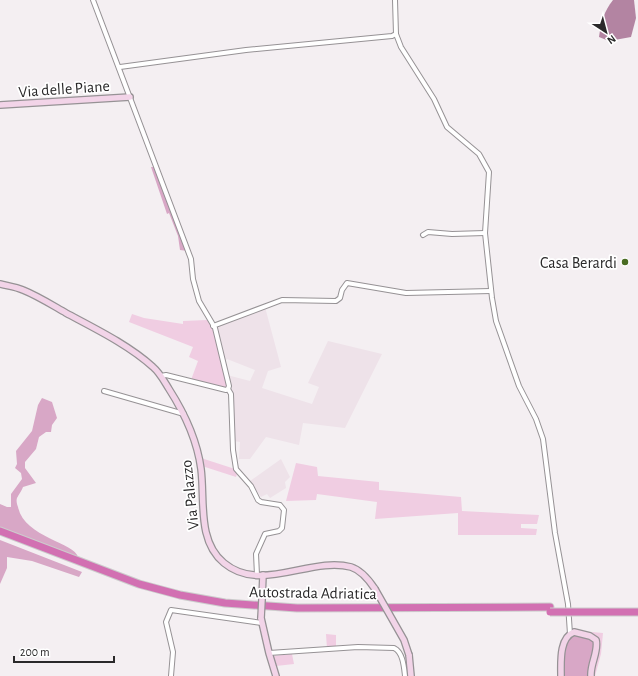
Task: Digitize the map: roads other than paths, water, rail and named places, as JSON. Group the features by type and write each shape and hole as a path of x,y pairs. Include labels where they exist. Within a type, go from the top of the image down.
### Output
{"highway":[{"name":"Autostrada Adriatica","path":"0,531 138,584 185,596 226,603 304,608 638,612"},
{"name":"Autostrada Adriatica","path":"0,536 137,588 189,602 225,608 297,612 638,608"}],"street":[{"path":"93,0 120,67 191,259 193,278 199,301 213,326 229,386 228,390 231,394 233,450 236,469 251,486 258,500 261,502 280,505 284,510 284,523 282,528 279,531 265,534 256,554 262,599 261,620 276,676"},
{"path":"395,0 396,34 411,64 434,99 448,127 479,154 489,172 485,233 491,291 496,321 519,386 536,419 543,439 555,533 568,604 570,634 564,644 560,676"},
{"path":"120,67 246,50 392,36 396,34"},
{"name":"Via delle Piane","path":"0,105 130,97"},
{"path":"423,235 428,232 452,234 485,233"},
{"path":"213,326 282,300 336,301 340,298 342,290 347,283 406,293 491,291"},
{"name":"Via Palazzo","path":"0,284 30,293 106,335 154,367 184,414 197,448 201,470 204,523 210,546 227,566 233,569 260,575 340,565 357,570 375,589 404,640 409,655 411,676"},
{"path":"161,376 166,375 228,390"},
{"path":"104,391 184,414"},
{"path":"171,676 173,652 166,622 171,610 261,620"},
{"path":"570,634 577,632 590,636 596,640 597,649 591,670 591,676"},
{"path":"269,653 358,647 394,648 397,649 401,656 405,676"}],"place":[{"name":"Casa Berardi","path":"625,262"}]}
